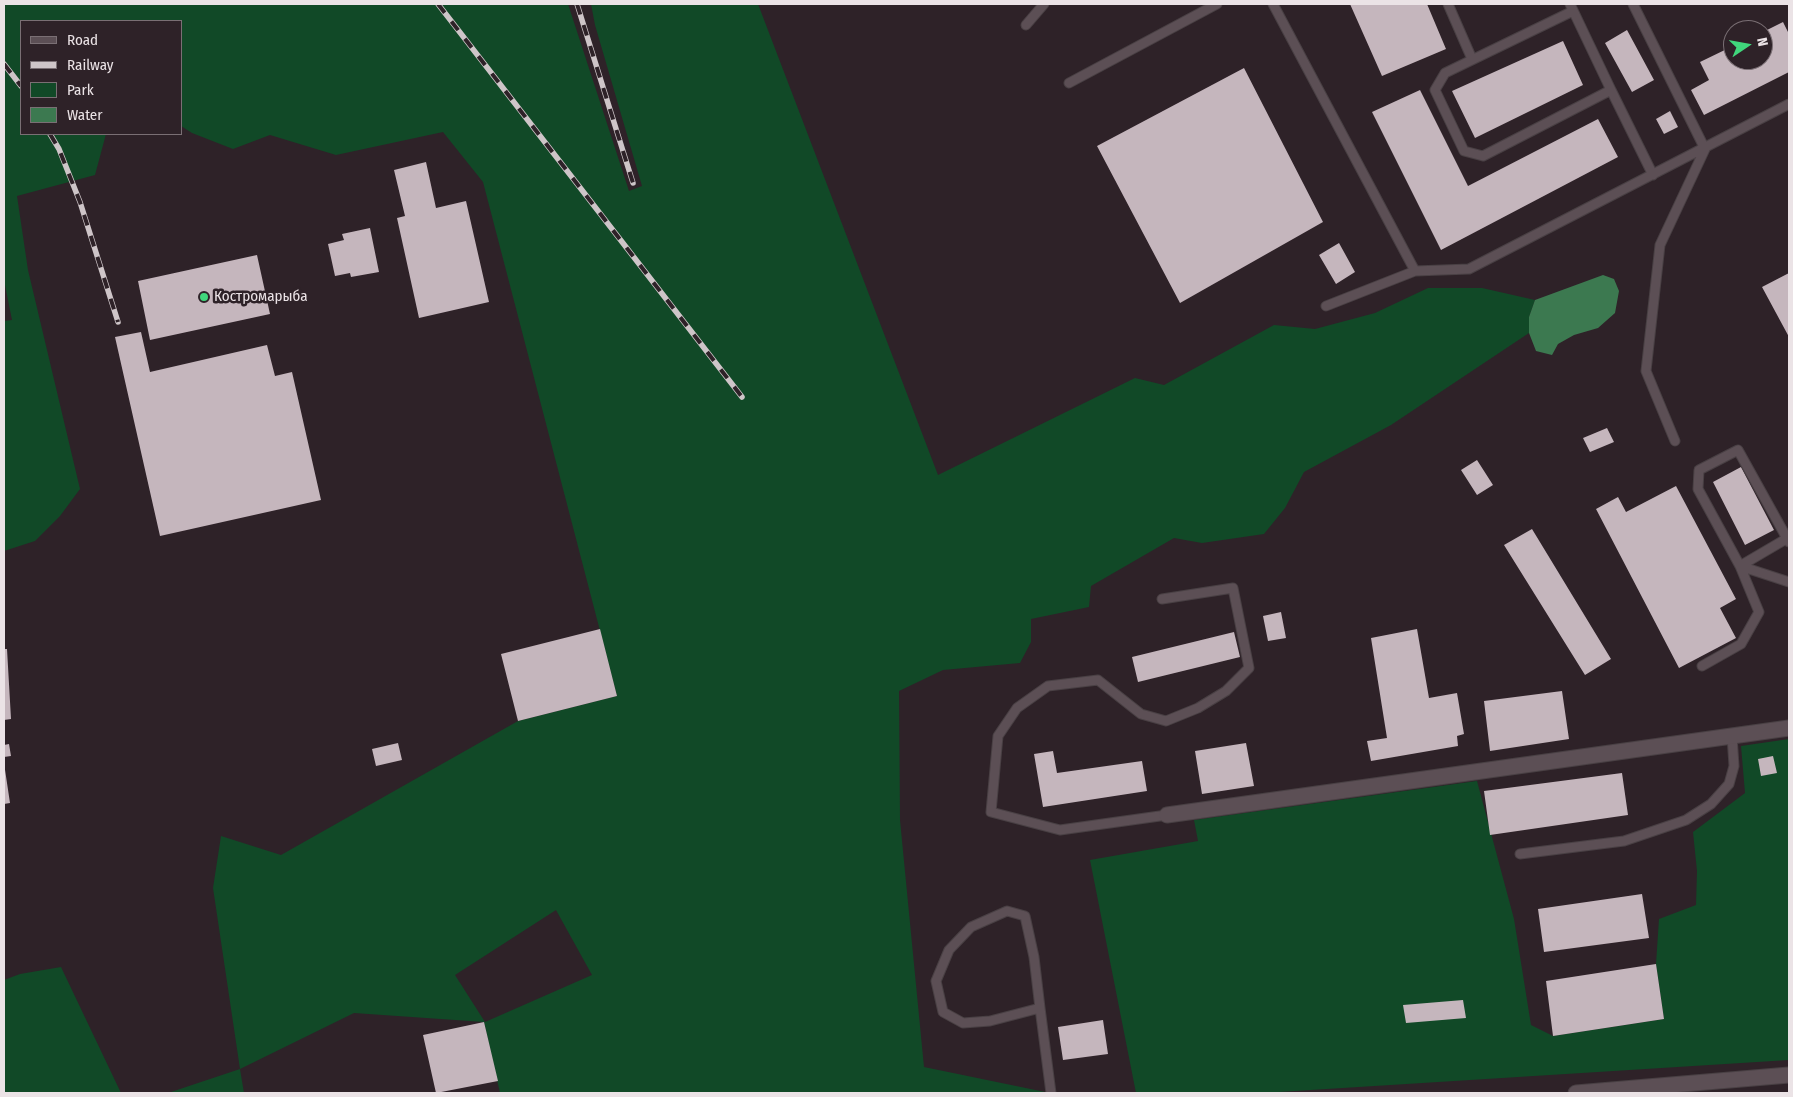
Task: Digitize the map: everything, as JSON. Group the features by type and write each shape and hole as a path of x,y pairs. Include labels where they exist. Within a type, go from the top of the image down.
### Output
{"street":[{"path":"1167,815 1789,728"},
{"path":"1576,1093 1789,1075"}],"lane":[{"path":"1026,25 1044,4"},
{"path":"1069,83 1217,4"},
{"path":"1273,4 1415,271"},
{"path":"1448,4 1472,59"},
{"path":"1633,4 1705,149"},
{"path":"1611,90 1483,156 1464,151 1435,90 1445,73 1571,7 1653,175"},
{"path":"1326,306 1415,271 1469,269 1789,104"},
{"path":"1676,441 1646,370 1660,245 1705,149"},
{"path":"1702,666 1742,644 1760,612 1740,566 1698,489 1699,470 1738,450 1788,540 1740,566"},
{"path":"1740,566 1789,582"},
{"path":"1162,600 1232,588 1249,668 1226,691 1198,708 1166,721 1141,714 1098,680 1048,686 1017,708 998,736 991,812 1060,830 1167,815"},
{"path":"1520,854 1624,841 1686,820 1711,804 1728,784 1734,766 1732,736"},
{"path":"1040,1008 990,1021 963,1022 943,1012 936,982 949,950 971,927 1008,911 1025,916 1034,956 1051,1093"}],"green space":[{"path":"4,4 568,4 629,191 642,186 595,25 591,4 758,4 938,475 1135,378 1164,385 1274,325 1315,329 1375,313 1428,288 1482,288 1535,300 1529,317 1529,333 1391,425 1304,472 1285,508 1264,534 1202,543 1174,538 1091,586 1089,607 1031,619 1031,642 1020,663 943,670 899,691 900,820 924,1067 1050,1093 500,1093 484,1022 354,1013 240,1069 213,888 221,836 281,855 518,721 617,696 483,182 443,132 336,155 270,135 233,149 192,133 182,127 182,20 20,20 20,135 106,135 95,175 17,196 28,270 80,489 60,516 35,541 4,551 4,321 12,320 4,280","holes":["556,910 592,975 485,1022 455,975"]},
{"path":"1789,739 1789,1060 1263,1093 1136,1093 1090,860 1198,841 1194,820 1477,781 1514,919 1531,1025 1553,1036 1664,1019 1656,964 1659,919 1696,905 1697,871 1693,832 1745,793 1741,746"},
{"path":"61,967 121,1093 4,1093 4,980 20,974"},
{"path":"240,1069 244,1093 168,1093"}],"water":[{"path":"1603,275 1614,279 1619,291 1615,313 1598,328 1574,335 1558,344 1552,355 1536,351 1529,333 1529,317 1535,300"}],"building":[{"path":"1350,4 1427,4 1446,49 1382,76"},
{"path":"1783,22 1789,34 1789,72 1704,115 1691,90 1709,80 1700,62 1723,51 1723,70 1773,70 1773,27"},
{"path":"1627,30 1654,80 1632,92 1605,43"},
{"path":"1563,41 1583,85 1475,138 1452,91"},
{"path":"1244,68 1323,222 1180,303 1097,146"},
{"path":"1420,90 1468,186 1598,119 1618,157 1441,250 1372,112"},
{"path":"1670,111 1678,127 1664,134 1656,119"},
{"path":"426,162 436,208 466,201 489,302 419,318 397,218 405,216 394,170"},
{"path":"370,228 379,272 351,277 350,273 335,276 328,244 344,240 342,234"},
{"path":"1339,243 1355,272 1336,284 1319,255"},
{"name":"Костромарыба","path":"257,255 270,314 150,340 138,281"},
{"path":"1789,273 1789,337 1762,287"},
{"path":"141,332 150,372 267,345 275,376 292,372 321,500 160,536 115,337"},
{"path":"1607,428 1614,442 1590,452 1583,438"},
{"path":"1477,460 1493,485 1477,495 1461,470"},
{"path":"1741,467 1774,530 1745,545 1713,482"},
{"path":"1676,486 1736,599 1720,608 1736,638 1679,668 1596,509 1618,497 1626,512"},
{"path":"1532,529 1611,659 1585,675 1504,545"},
{"path":"1281,612 1286,638 1268,641 1263,616"},
{"path":"600,629 617,696 518,721 501,654"},
{"path":"1417,629 1429,698 1457,693 1464,734 1457,736 1458,746 1371,761 1367,741 1387,738 1371,638"},
{"path":"1234,632 1240,657 1138,682 1132,657"},
{"path":"4,649 7,649 11,719 4,720"},
{"path":"1562,691 1569,739 1490,751 1484,701"},
{"path":"398,743 402,760 376,766 372,749"},
{"path":"1246,743 1254,786 1202,794 1195,751"},
{"path":"9,744 11,756 4,757 4,745"},
{"path":"1053,751 1057,773 1142,761 1147,791 1043,807 1034,754"},
{"path":"1773,756 1777,773 1761,776 1758,759"},
{"path":"4,763 10,803 4,804"},
{"path":"1622,773 1628,815 1490,835 1484,791"},
{"path":"1642,894 1649,938 1544,952 1538,909"},
{"path":"1656,964 1664,1019 1553,1036 1546,981"},
{"path":"1463,1000 1466,1018 1406,1023 1403,1005"},
{"path":"1103,1020 1108,1054 1063,1060 1058,1027"},
{"path":"484,1022 498,1081 436,1093 423,1035"}],"railway":[{"path":"438,4 742,397"},
{"path":"577,4 633,183"},
{"path":"4,64 20,85"},
{"path":"51,135 59,149 80,202 118,322"}],"place":[{"name":"Костромарыба","path":"204,297"}]}
